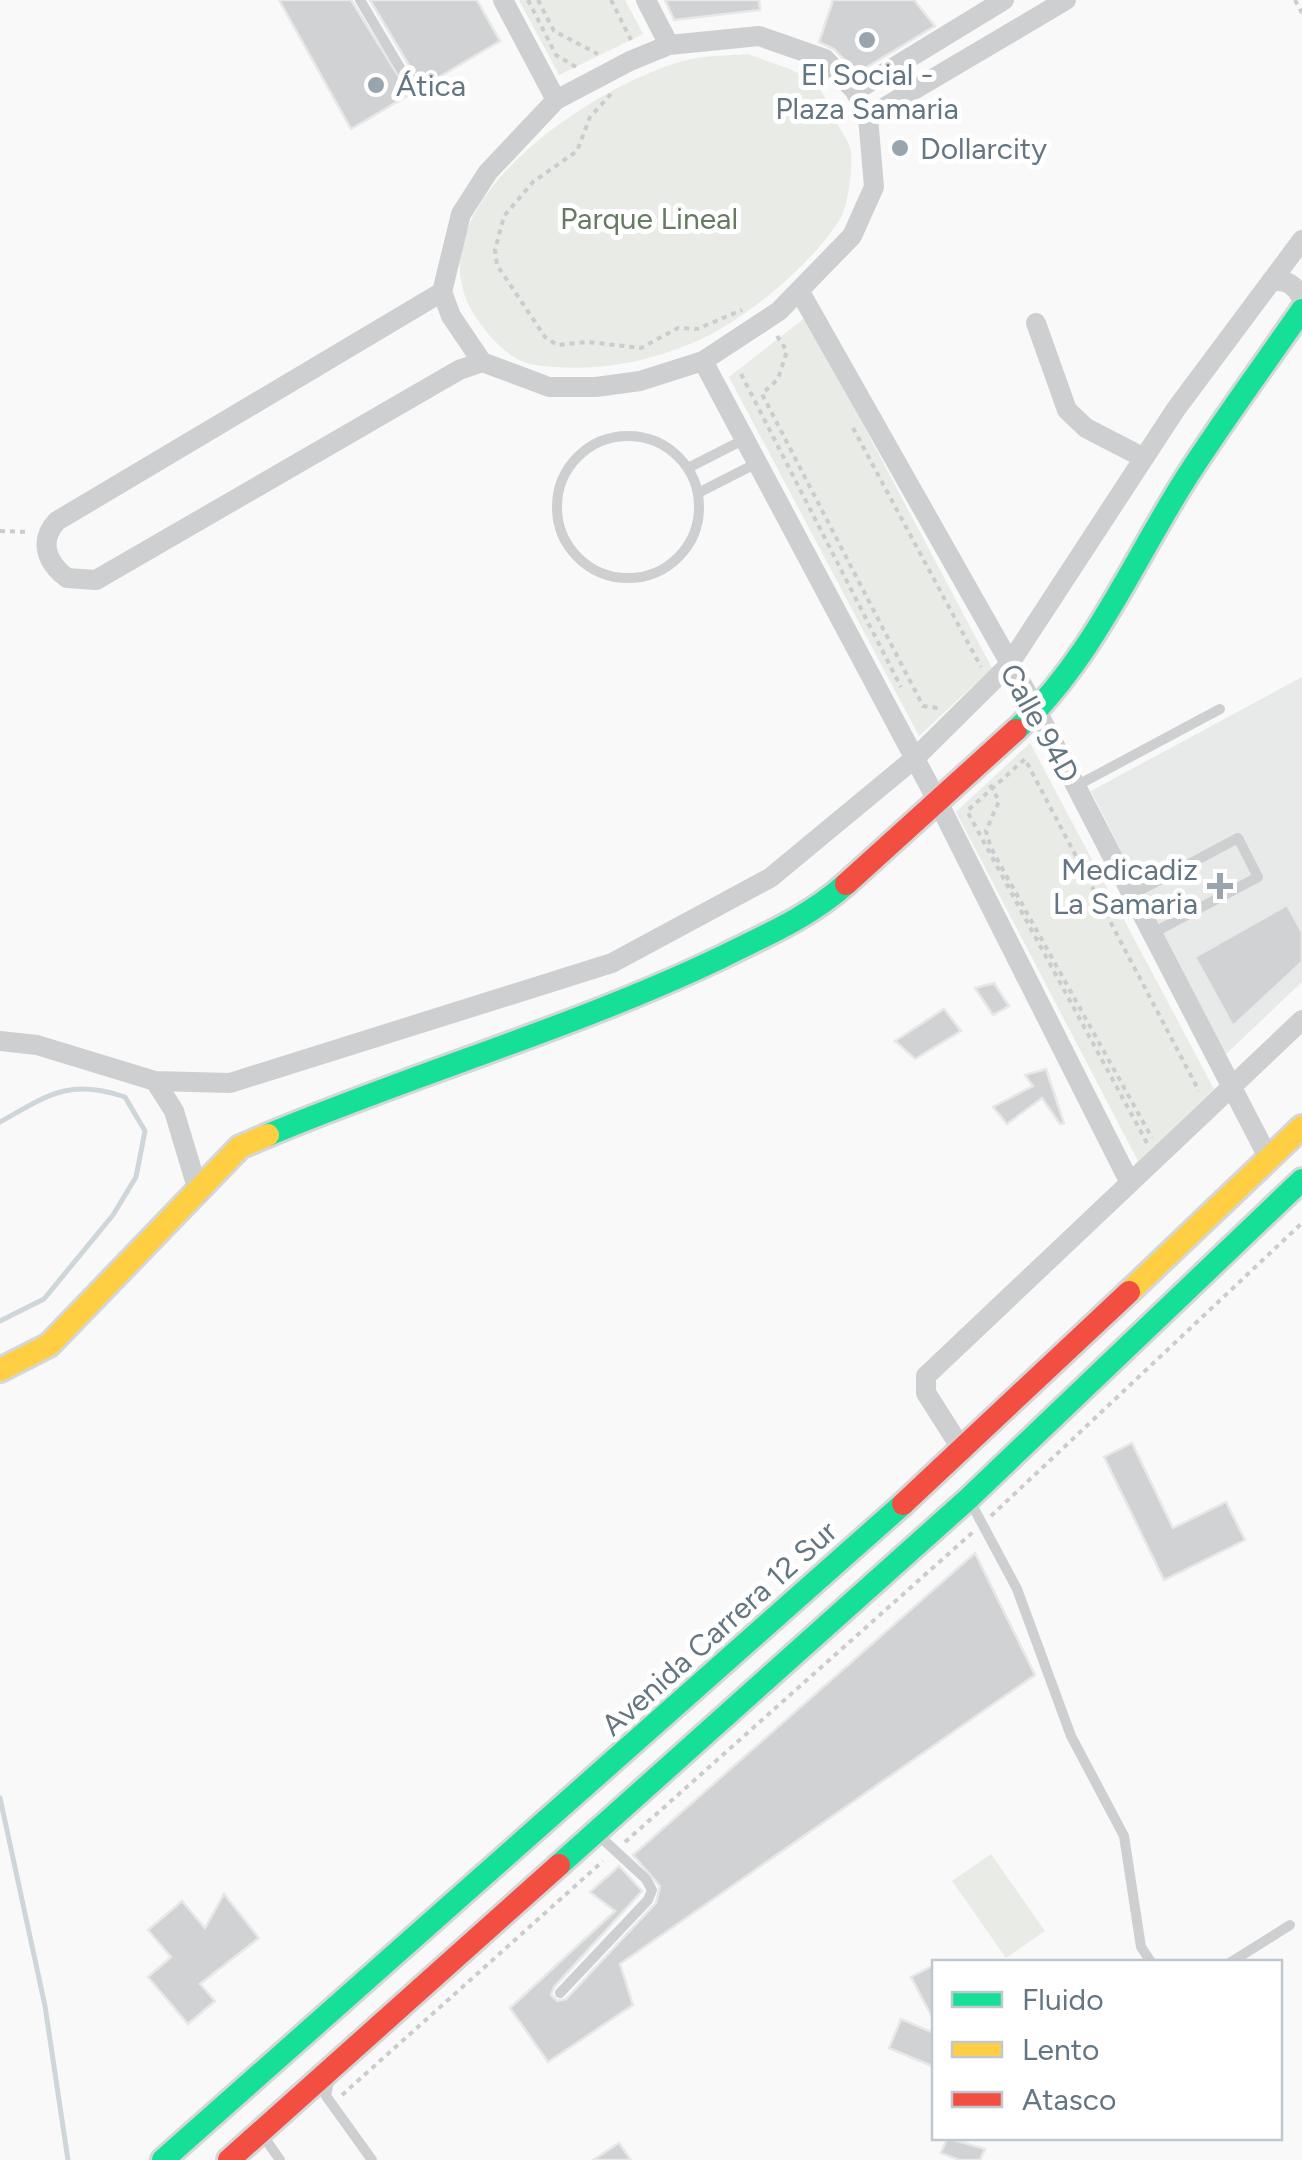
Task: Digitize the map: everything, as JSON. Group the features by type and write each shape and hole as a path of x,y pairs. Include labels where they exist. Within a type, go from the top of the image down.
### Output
{"street":[{"path":"503,0 556,100"},
{"path":"646,0 670,45"},
{"path":"855,91 1004,0"},
{"path":"868,118 1066,0"},
{"path":"711,38 772,38 825,59 855,91 868,118 874,187 852,236 800,292 764,321 702,360 640,380 596,388 549,387 482,362 451,316 442,292 461,214 488,172 556,100 609,72 670,45 711,38"},
{"path":"0,1041 37,1045 155,1081 230,1084 612,963 770,878 915,758 1008,666 1144,458 1302,240"},
{"path":"1271,281 1284,280 1302,300"},
{"path":"442,292 245,407 48,530 49,558 56,569 82,583 96,580 458,370 482,362"},
{"name":"Calle 94D","path":"800,292 1008,666 1037,711 1269,1159"},
{"path":"0,1370 49,1345 199,1194 240,1147 358,1097 656,988 816,911 1037,711 1095,628 1188,474 1302,310"},
{"path":"1036,323 1068,410 1086,428 1144,458"},
{"path":"702,360 938,802 1130,1183"},
{"path":"964,1451 926,1394 926,1376 1302,1020"},
{"path":"155,1081 174,1111 199,1194"},
{"name":"Avenida Carrera 12 Sur","path":"164,2160 964,1451 1302,1127"},
{"path":"229,2160 968,1499 1302,1180"}],"lane":[{"path":"360,0 402,70"},
{"path":"638,436 666,446 688,468 698,493 697,523 684,550 662,570 633,578 603,574 578,559 561,534 556,505 564,476 582,452 608,438 638,436"},
{"path":"688,468 744,440"},
{"path":"698,493 757,462"},
{"path":"1076,786 1220,710"},
{"path":"1133,894 1238,838 1258,876 1153,933"},
{"path":"968,1499 1017,1589 1060,1712 1124,1836 1140,1947 1150,1960"},
{"path":"560,1993 648,1900 652,1890 646,1879 596,1832"},
{"path":"1235,1960 1290,1925"},
{"path":"330,2070 326,2096 372,2160"},
{"path":"260,2132 280,2160"}],"path":[{"path":"528,0 556,54 576,67"},
{"path":"538,0 554,31 600,55 615,90 590,117 578,150 532,182 504,216 494,250 497,265 545,337 557,346 588,342 642,348 678,328 697,329 752,306 787,351 778,379 762,394 924,706 940,710 931,719"},
{"path":"611,0 631,40"},
{"path":"1296,0 1302,13"},
{"path":"741,374 904,693"},
{"path":"852,427 983,670"},
{"path":"0,531 48,530"},
{"path":"992,788 999,802 986,831 991,848 1150,1140 967,811 992,788 1025,758 1201,1094"}],"shaded area":[{"name":"Medicadiz La Samaria","path":"1302,677 1302,982 1224,1056 1091,791"}],"green space":[{"path":"519,0 625,0 643,34 559,75"},
{"name":"Parque Lineal","path":"748,54 815,83 849,145 848,196 828,237 794,273 752,308 710,335 671,351 633,362 575,368 526,363 502,348 477,319 461,277 465,235 487,195 520,156 606,94 687,60"},
{"path":"806,317 992,668 919,736 729,377"},
{"path":"1030,743 1214,1089 1138,1161 956,812"},
{"path":"991,1854 1045,1931 1006,1958 952,1881"}],"building":[{"name":"Ática","path":"279,0 351,0 401,80 409,76 410,67 370,0 477,0 500,41 351,129"},
{"path":"665,0 759,0 760,10 674,20"},
{"name":"El Social - Plaza Samaria","path":"833,0 914,0 935,26 857,73 834,49 819,42"},
{"path":"1287,905 1302,932 1302,962 1233,1026 1195,957"},
{"path":"994,983 1009,1006 993,1015 975,988"},
{"path":"944,1009 961,1031 915,1059 895,1041"},
{"path":"1046,1069 1064,1123 1060,1124 1042,1098 1007,1124 993,1107 1033,1086 1025,1075"},
{"path":"1132,1443 1173,1528 1226,1502 1245,1540 1164,1580 1104,1457"},
{"path":"975,1553 1035,1675 620,1964 633,2005 548,2062 510,2008 615,1911 590,1892 619,1866 642,1891 554,1987 551,1995 557,2001 566,1999 656,1903 660,1886 633,1855"},
{"path":"224,1894 259,1938 200,1984 215,2001 188,2024 148,1977 171,1957 148,1930 182,1901 205,1928"},
{"path":"932,1966 932,2017 911,1977"},
{"path":"901,2019 932,2032 932,2066 889,2048"},
{"path":"946,2140 985,2149 980,2160 959,2160 941,2153"},
{"path":"619,2143 631,2160 593,2160"}],"waterway":[{"path":"0,1122 46,1097 89,1089 125,1097 145,1131 136,1177 113,1215 44,1299 0,1321"},
{"path":"0,1798 45,2006 68,2160"}],"traffic: fast":[{"path":"1016,730 1043,703 1089,642 1188,475 1302,310"},
{"path":"268,1135 667,982 787,925 846,884"},
{"path":"559,1865 968,1499 1302,1180"},
{"path":"163,2160 903,1504"}],"traffic: slow":[{"path":"1129,1292 1302,1127"},
{"path":"0,1370 49,1345 240,1147 268,1135"}],"traffic: jam":[{"path":"846,884 1016,730"},
{"path":"903,1504 1129,1292"},
{"path":"229,2160 559,1865"}],"place":[{"name":"El Social - Plaza Samaria","path":"867,40"},
{"name":"Ática","path":"376,85"},
{"name":"Dollarcity","path":"900,148"},
{"name":"Medicadiz La Samaria","path":"1220,886"}]}
